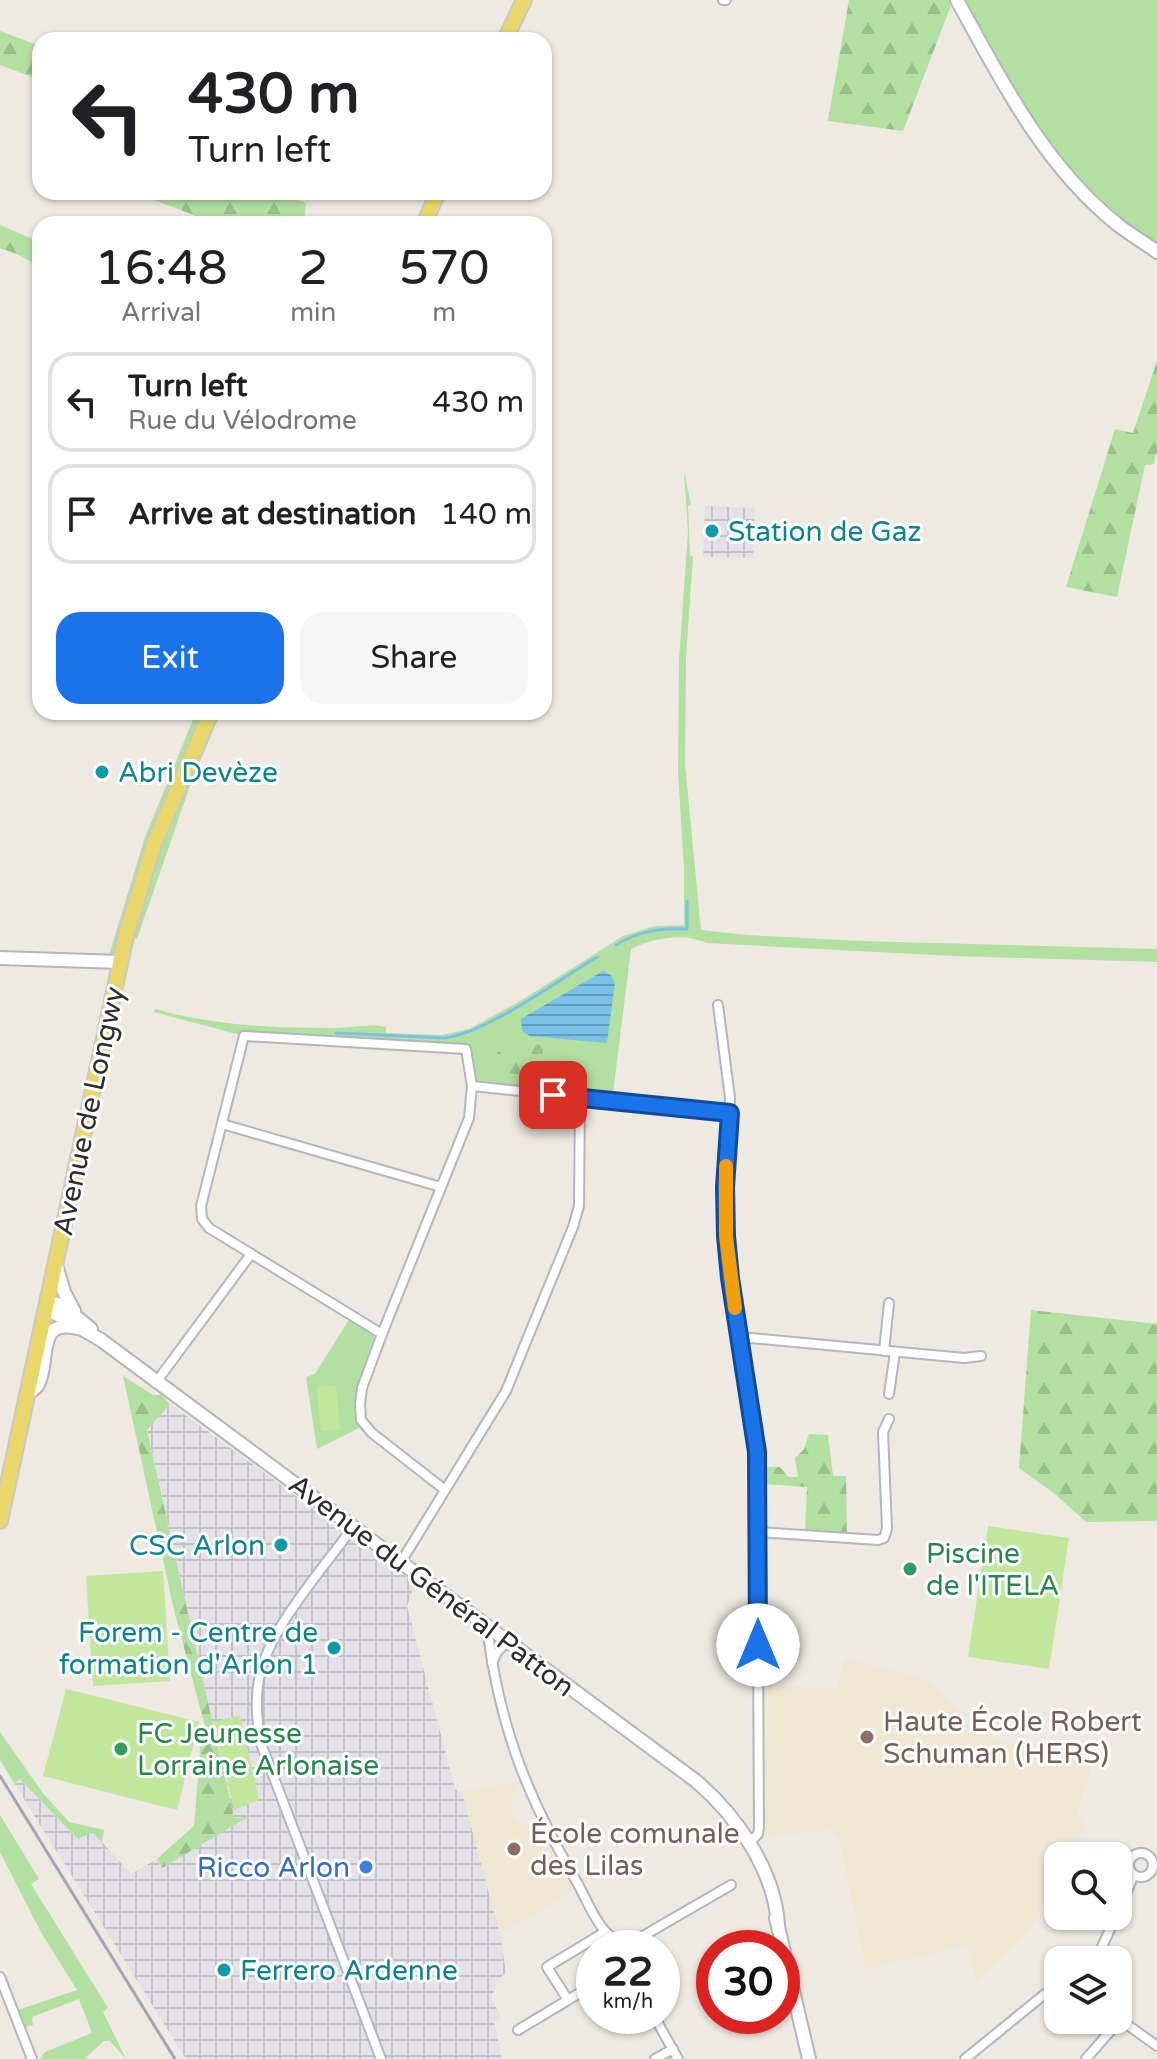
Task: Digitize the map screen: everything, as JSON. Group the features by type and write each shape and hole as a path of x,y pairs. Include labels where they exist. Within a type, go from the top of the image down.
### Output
{"main road":[{"path":"507,32 518,0"},
{"path":"508,32 524,0"},
{"path":"957,0 1009,94 1050,153 1093,202 1157,252"},
{"name":"Avenue de Longwy","path":"0,1521 120,962 154,844 208,720"},
{"path":"0,958 120,962"},
{"path":"56,1263 64,1292 75,1314"},
{"path":"46,1305 62,1305 101,1340"},
{"path":"46,1305 101,1340"},
{"path":"27,1394 37,1386 49,1336 54,1329 65,1326 101,1340"},
{"name":"Avenue du Général Patton","path":"101,1340 696,1781 718,1803 757,1855 771,1885 809,2059"}],"street":[{"path":"718,1005 730,1113 725,1187 726,1236 757,1452 759,1819 758,1834 745,1840"},
{"path":"382,1334 209,1228 202,1219 201,1206 244,1036 466,1049 472,1086 469,1118 362,1388 361,1420 372,1433 445,1490"},
{"path":"472,1086 730,1113"},
{"path":"401,1562 506,1391 573,1227 579,1206 580,1098"},
{"path":"222,1124 441,1187"},
{"path":"157,1381 251,1254"},
{"path":"884,1351 889,1303"},
{"path":"740,1337 964,1358 981,1356"},
{"path":"889,1394 895,1352"},
{"path":"758,1532 884,1538 887,1529 883,1432 889,1419"},
{"path":"353,1527 269,1647 259,1678 256,1709 260,1741 381,2059"},
{"path":"487,1626 492,1664 509,1738 523,1778 546,1827 604,1930"},
{"path":"492,1664 497,1652 508,1641"},
{"path":"1132,1880 1134,1875"},
{"path":"655,1930 731,1885"},
{"path":"568,2000 547,1967 576,1950"},
{"path":"0,1977 32,2059"},
{"path":"518,2030 576,1995"},
{"path":"965,2059 1044,1995"},
{"path":"1132,2028 1157,2046"},
{"path":"664,2034 678,2059"},
{"path":"1086,2059 1107,2034"},
{"path":"655,2059 673,2049"}],"shaded area":[{"path":"705,506 755,508 753,558 703,557"},
{"path":"170,1404 415,1583 407,1606 455,1789 462,1792 500,1934 506,1973 496,1981 492,1998 501,2018 494,2022 502,2059 186,2059 14,1783 20,1779 78,1839 92,1831 131,1874 157,1859 161,1868 245,1817 234,1818 147,1429"},
{"path":"844,1659 919,1677 938,1688 969,1723 992,1738 1091,1766 1078,1810 1085,1824 1078,1842 1044,1842 1044,1906 1026,1933 977,1981 966,1945 866,1969 839,1837 830,1830 765,1836 768,1686 837,1688"},
{"name":"École comunale des Lilas","path":"518,1781 511,1801 513,1816 538,1829 574,1891 500,1934 462,1792"}],"green space":[{"path":"849,0 953,0 903,131 828,121"},
{"path":"957,0 1157,0 1157,252 1116,223 1060,165"},
{"path":"0,31 32,43 32,77 0,65"},
{"path":"154,200 298,200 306,203 305,216 196,216"},
{"path":"0,225 32,239 32,262 17,254 0,248"},
{"path":"1157,361 1157,455 1154,464 1145,465 1117,597 1066,587 1115,429 1133,433"},
{"path":"684,471 691,505 688,506 690,556 693,556 686,657 685,764 701,930 862,941 1157,949 1157,962 953,956 707,943 678,937 658,939 631,949 612,1101 472,1086 466,1049 244,1036 154,1012 155,1009 197,1019 241,1024 308,1028 379,1026 386,1027 386,1033 442,1035 469,1029 522,1000 623,936 654,926 684,925 678,772 679,661 688,532"},
{"path":"193,720 218,720 192,780 137,939 126,936 120,962 0,964 0,952 109,955 144,840"},
{"path":"515,1042 544,1045 538,1080 532,1083 494,1069 497,1053"},
{"path":"1031,1310 1157,1324 1157,1521 1086,1522 1019,1468"},
{"path":"352,1315 382,1334 362,1388 365,1425 317,1449 306,1377 315,1374"},
{"path":"123,1376 153,1395 161,1395 170,1404 147,1430 234,1818 248,1817 162,1868 157,1859 194,1826 201,1739 206,1730 174,1610"},
{"path":"336,1385 340,1429 321,1431 317,1387"},
{"path":"809,1434 828,1435 833,1476 846,1476 847,1533 805,1531 807,1487 763,1484 765,1467 780,1467 788,1477 798,1477 795,1458 804,1449"},
{"path":"988,1526 1069,1538 1049,1669 968,1657"},
{"name":"FC Jeunesse Lorraine Arlonaise","path":"163,1571 170,1681 93,1686 86,1576"},
{"name":"FC Jeunesse Lorraine Arlonaise","path":"66,1689 199,1722 177,1810 43,1776"},
{"path":"240,1715 259,1800 234,1810 213,1722"},
{"path":"0,1732 42,1792 69,1822 104,1830 102,1842 92,1832 78,1839 20,1779 14,1783 0,1760"},
{"path":"0,1815 39,1879 31,1884 108,2008 103,2012 126,2059 110,2041 104,2041 84,2059 40,2059 45,2052 92,2033 79,1999 32,2017 33,2025 24,2028 18,2010 77,1990 42,1934 0,1852"}],"water":[{"path":"603,971 611,975 615,983 607,1043 530,1036 522,1031 521,1019"}],"waterway":[{"path":"616,945 650,931 687,929 687,901"},
{"path":"336,1033 444,1038 461,1034 500,1017 597,957"}],"railway":[{"path":"0,1776 175,2059"}],"slow traffic":[{"path":"726,1166 726,1236 735,1308"}],"place":[{"name":"Station de Gaz","path":"712,531"},
{"name":"Abri Devèze","path":"102,772"},
{"name":"CSC Arlon","path":"281,1545"},
{"name":"Piscine de l'ITELA","path":"910,1569"},
{"name":"Forem - Centre de formation d'Arlon 1","path":"334,1648"},
{"name":"Haute École Robert Schuman (HERS)","path":"867,1737"},
{"name":"FC Jeunesse Lorraine Arlonaise","path":"121,1749"},
{"name":"École comunale des Lilas","path":"514,1849"},
{"name":"Ricco Arlon","path":"366,1867"},
{"name":"Ferrero Ardenne","path":"224,1970"}],"route":[{"path":"553,1095 730,1113 725,1187 726,1236 757,1452 758,1645"}]}
